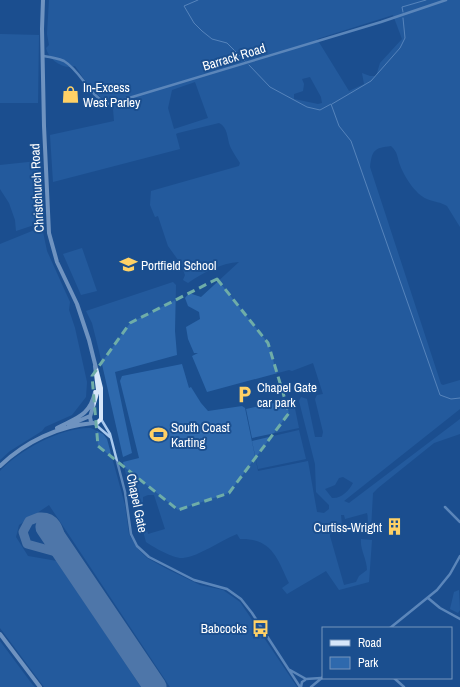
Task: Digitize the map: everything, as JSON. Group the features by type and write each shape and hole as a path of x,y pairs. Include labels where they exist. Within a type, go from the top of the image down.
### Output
{"main road":[{"name":"Christchurch Road","path":"43,0 43,56 49,232 57,262 84,322 101,388 100,417"},
{"path":"0,466 22,448 80,417 90,406 96,387 93,358"},
{"name":"Christchurch Road","path":"90,415 98,390 95,366"},
{"path":"52,432 99,422 100,417 96,413 62,429"},
{"path":"90,415 90,421 94,423"},
{"path":"0,634 40,687"}],"street":[{"name":"Barrack Road","path":"43,56 58,58 65,62 98,98 109,104 381,22 446,0"},
{"name":"Chapel Gate","path":"100,417 109,430 125,492 129,526 134,540 149,557 201,582 227,589 241,599 252,613 301,687"},
{"path":"94,423 104,430 111,439"},
{"path":"445,507 460,522"},
{"path":"391,627 428,598 444,583 460,556"},
{"path":"428,598 440,608 460,619"},
{"path":"287,668 295,675 307,680 311,687 322,678"},
{"path":"301,687 302,682 322,678"},
{"path":"395,679 404,687"}],"highlighted area":[{"path":"217,279 268,343 289,413 229,493 178,510 98,446 92,376 130,323"}],"green space":[{"path":"49,0 460,0 460,227 447,206 423,197 414,189 404,174 396,153 391,146 377,149 373,153 370,167 441,384 443,385 460,380 460,409 344,501 349,503 460,419 460,434 434,443 373,493 371,529 369,531 367,513 345,519 344,515 341,515 342,526 331,532 330,536 344,585 356,582 359,576 367,570 361,539 372,540 369,582 339,590 326,571 287,594 282,588 289,583 281,565 272,551 259,542 240,539 237,534 189,557 179,558 158,550 146,542 136,505 139,504 148,534 165,529 154,495 143,497 143,502 133,504 123,462 139,458 120,381 122,376 182,364 189,388 191,387 208,411 242,406 245,408 258,471 308,461 317,512 324,513 329,509 329,505 316,492 315,464 299,401 301,397 307,399 315,437 322,437 323,432 315,399 317,395 323,394 313,363 292,371 289,370 207,392 192,356 198,353 194,353 188,339 186,327 200,319 199,312 188,306 185,298 189,293 201,297 239,262 225,264 212,269 188,283 183,280 185,275 181,264 168,246 158,216 155,217 150,205 151,191 239,166 240,163 230,146 226,130 219,123 178,133 176,134 180,149 53,182 50,135 114,121 113,109 109,101 99,96 94,91 75,66 66,67 53,60 46,48 49,45 47,34","holes":["393,15 402,39 380,63 376,76 370,76 362,73 364,84 349,91 317,39","310,77 321,97 322,103 318,104 294,99 294,94 303,91 304,84 302,79","195,82 208,118 174,129 168,108 172,90","343,477 353,483 344,494 339,497 332,498 325,489 335,485 339,478"]},
{"path":"0,34 39,35 38,103 0,103"},
{"path":"38,161 40,223 16,231 15,220 9,203 0,189 0,165"},
{"path":"42,227 47,251 70,302 69,310 75,328 87,382 86,397 72,415 45,427 42,431 10,451 0,460 0,244"},
{"path":"82,248 97,291 81,295 63,254"},
{"path":"173,282 176,285 175,331 177,355 115,372 132,453 123,457 92,323 86,311"},
{"path":"293,399 299,428 252,438 246,409"},
{"path":"91,428 103,434 107,439 125,505 129,534 138,549 147,558 167,569 200,585 223,590 240,602 297,687 170,687 49,505 19,525 16,537 28,556 57,561 141,687 44,687 0,628 0,471 18,455 42,441 67,431"},
{"path":"299,430 306,459 258,469 252,441"},
{"path":"459,590 460,610 458,613 450,609 454,592"},
{"path":"0,641 32,684 35,687 0,687"}],"waterway":[{"path":"198,0 184,6 194,23 212,39 227,43 245,61"},
{"path":"403,12 402,7 426,0"},
{"path":"332,104 371,81 400,48 405,38 403,18"},
{"path":"249,65 270,87 307,107 320,110 331,104 339,126 351,141 440,395 451,399 460,398"}],"taxiway":[{"path":"66,555 61,535 56,524 52,520 46,517 39,517 29,521 23,532 27,544 63,554 68,559"}],"runway":[{"path":"47,527 155,687"}],"place":[{"name":"In-Excess West Parley","path":"70,94"},
{"name":"Portfield School","path":"128,265"},
{"name":"Chapel Gate car park","path":"244,394"},
{"name":"South Coast Karting","path":"158,434"},
{"name":"Curtiss-Wright","path":"395,527"},
{"name":"Babcocks","path":"260,628"}]}
